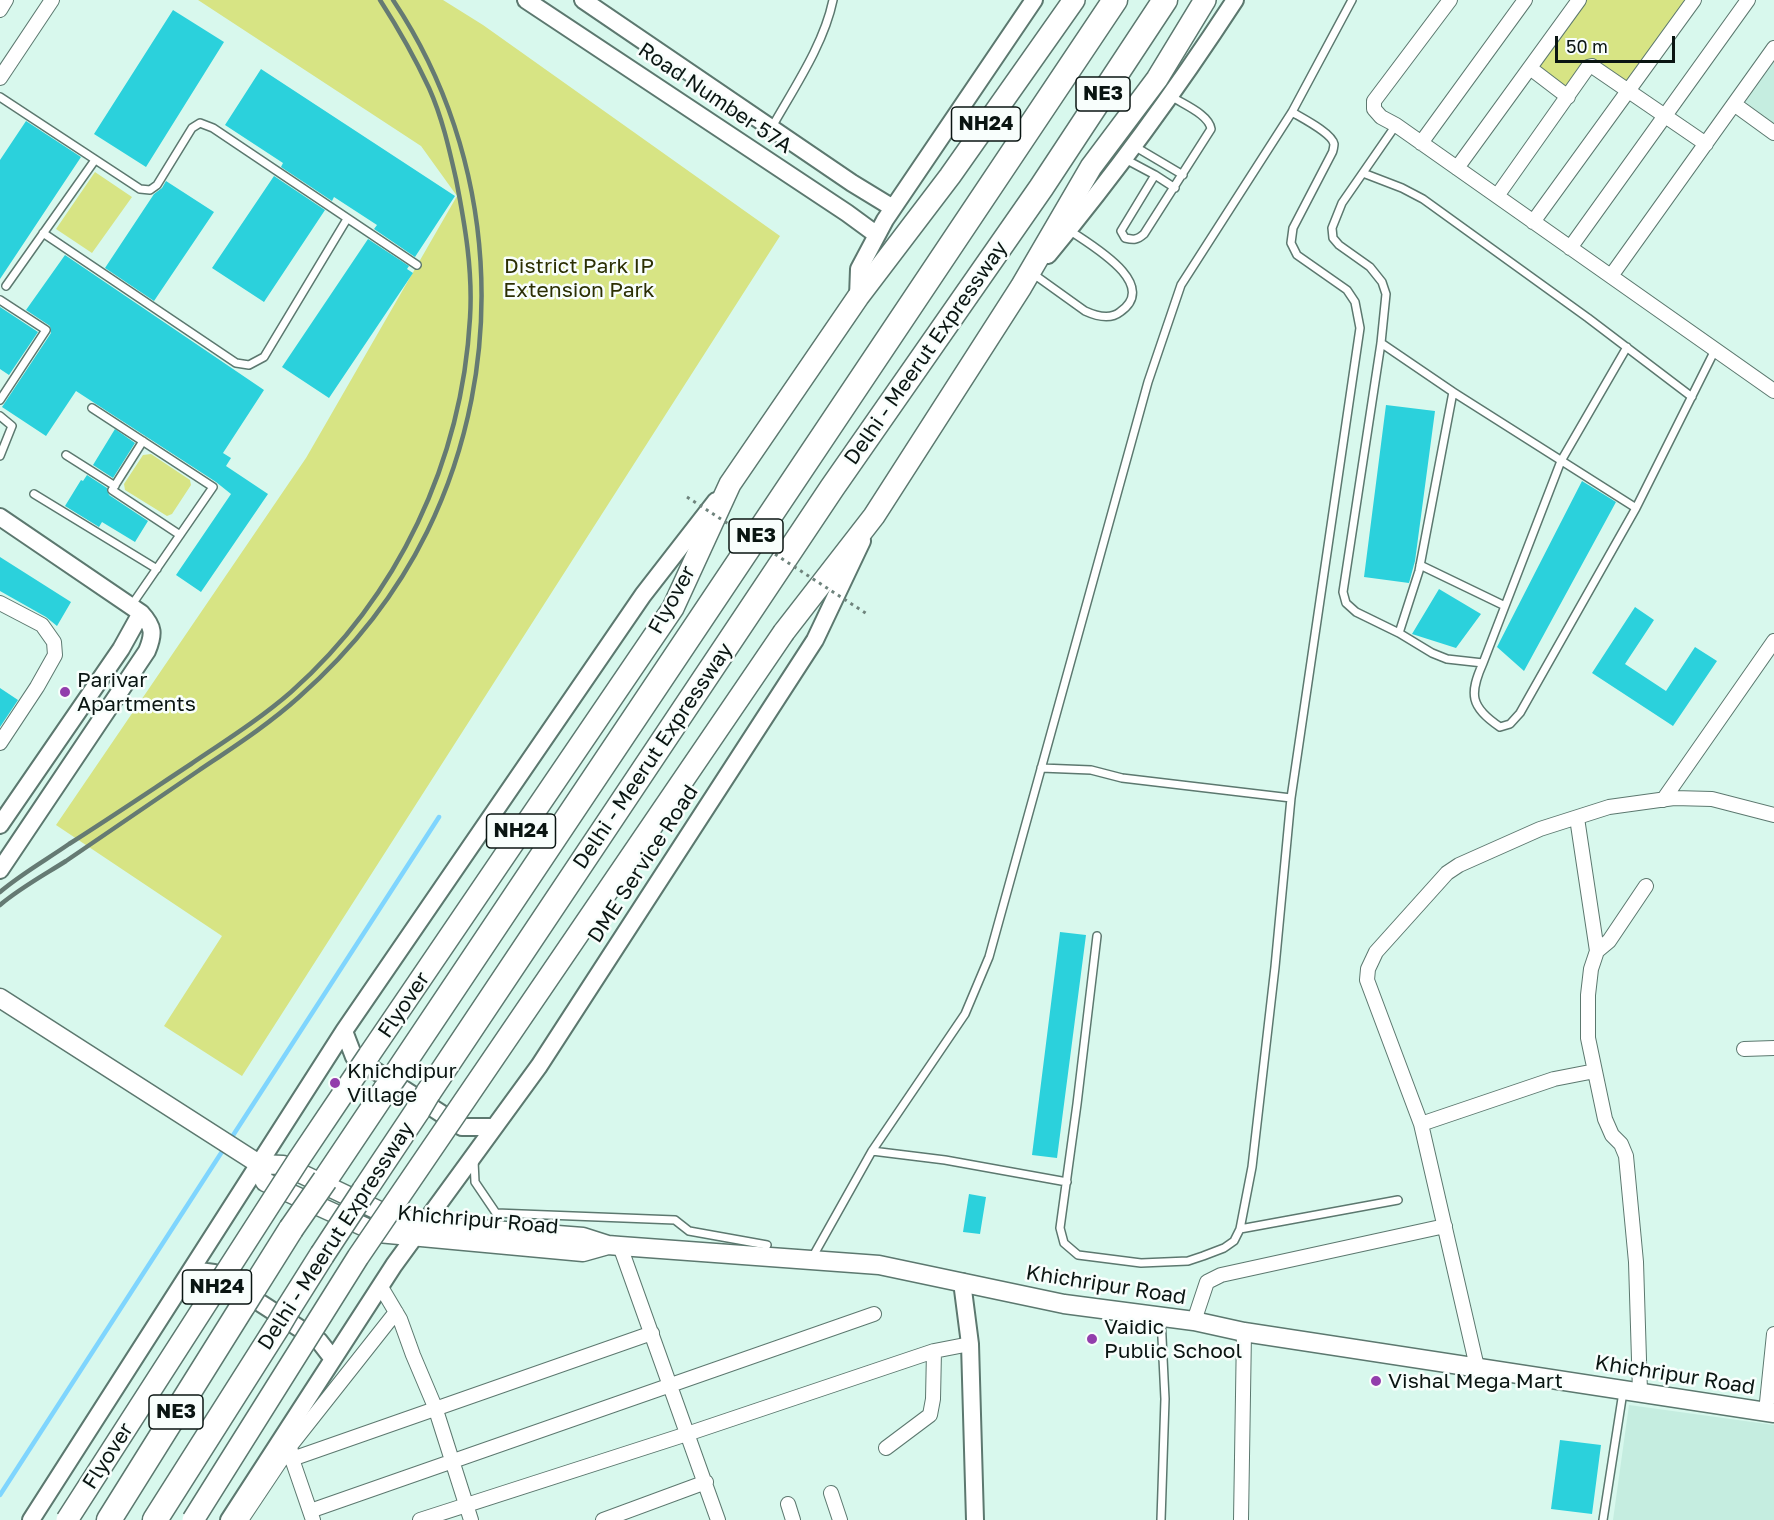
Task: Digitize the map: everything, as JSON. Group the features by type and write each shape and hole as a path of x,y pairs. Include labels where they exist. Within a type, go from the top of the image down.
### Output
{"highway":[{"name":"NH24","path":"858,297 950,176 1074,0"},
{"name":"Delhi - Meerut Expressway","path":"109,1520 291,1229 1115,0"},
{"name":"Delhi - Meerut Expressway","path":"155,1520 322,1255 423,1102 832,488 1041,188 1165,0"},
{"path":"193,1520 358,1257 784,632 874,516 1027,280 1091,167 1157,79 1205,0"},
{"name":"Flyover","path":"67,1520 299,1159 673,608 730,484 858,297"}],"main road":[{"name":"Khichripur Road","path":"0,998 259,1164 283,1165 420,1229 441,1226 583,1237 614,1245 879,1265 1064,1304 1194,1321 1244,1332 1770,1412"}],"street":[{"path":"0,10 6,0"},
{"path":"0,78 52,0"},
{"name":"Road Number 57A","path":"526,0 828,200 877,235"},
{"name":"Road Number 57A","path":"583,0 893,208"},
{"path":"858,297 859,269 877,235 1034,0"},
{"path":"1027,280 1130,152 1171,96 1235,0"},
{"path":"1450,0 1374,101 1374,110 1774,391"},
{"path":"1421,142 1525,0"},
{"path":"1457,168 1579,0"},
{"path":"1533,222 1694,0"},
{"path":"1570,248 1748,0"},
{"path":"1611,276 1774,48"},
{"path":"1497,196 1588,67 1592,66 1706,144"},
{"path":"1530,68 1568,97"},
{"path":"1734,104 1774,133"},
{"path":"32,1520 344,1030 643,595 730,484"},
{"name":"DME Service Road","path":"229,1520 420,1229 539,1066 815,640 874,516"},
{"path":"0,517 136,610 153,630 153,638 147,651 0,870"},
{"path":"0,603 42,625 54,642 55,655 0,743"},
{"path":"0,825 121,648 136,610"},
{"path":"1663,800 1774,641"},
{"path":"1477,1367 1420,1124 1367,980 1368,969 1376,952 1447,873 1459,865 1540,829 1609,807 1674,798 1712,799 1774,815"},
{"path":"1577,818 1597,951 1588,995 1588,1038 1605,1119 1612,1135 1621,1144 1626,1156 1636,1262 1632,1391"},
{"path":"1597,951 1609,941 1646,886"},
{"path":"344,1030 354,1057 462,1127 494,1127"},
{"path":"1744,1049 1774,1048"},
{"path":"1420,1124 1554,1079 1595,1071"},
{"path":"1194,1321 1207,1282 1221,1275 1445,1226"},
{"path":"614,1245 652,1333 718,1520"},
{"path":"192,1270 214,1273 319,1341 333,1359"},
{"path":"962,1282 970,1344 975,1520"},
{"path":"381,1287 396,1312 435,1407 471,1520"},
{"path":"241,1520 396,1312"},
{"path":"291,1452 311,1515 452,1462 874,1314"},
{"path":"1241,1520 1244,1332"},
{"path":"291,1452 435,1407 652,1333"},
{"path":"1770,1412 1774,1334"},
{"path":"420,1520 934,1351 970,1344"},
{"path":"886,1448 930,1415 933,1399 934,1351"},
{"path":"603,1520 706,1482"},
{"path":"831,1493 840,1520"},
{"path":"788,1504 793,1520"}],"lane":[{"path":"771,128 808,64 833,0"},
{"path":"811,1260 872,1151 965,1014 989,957 1148,382 1181,285 1292,112 1352,0"},
{"path":"1155,176 1122,227 1121,234 1125,238 1134,240 1144,234 1210,129 1211,125 1206,119 1171,96"},
{"path":"0,97 140,189 150,190 158,185 192,128 200,123 213,128 417,265"},
{"path":"1097,936 1060,1228 1064,1243 1078,1255 1141,1263 1188,1261 1224,1248 1234,1241 1239,1229 1252,1167 1275,967 1291,798 1360,327 1355,302 1347,290 1297,255 1291,243 1293,228 1332,153 1334,144 1325,132 1292,112"},
{"path":"1396,125 1342,203 1332,228 1333,238 1339,245 1370,267 1382,282 1386,294 1381,343 1343,592 1346,603 1356,612 1399,633 1432,653 1447,659 1483,663"},
{"path":"1130,152 1183,175"},
{"path":"1130,152 1155,176 1175,188"},
{"path":"6,286 94,160"},
{"path":"1363,173 1423,199 1692,397"},
{"path":"43,233 236,363 249,365 264,357 346,219"},
{"path":"1027,280 1094,315 1117,315 1124,310 1132,291 1131,283 1115,264 1069,230"},
{"path":"0,300 46,330 0,400"},
{"path":"1381,343 1453,392 1636,508"},
{"path":"1627,347 1561,461 1475,681 1473,696 1479,708 1489,720 1500,727 1510,724 1520,713 1544,673 1636,508 1715,350"},
{"path":"1399,633 1420,565 1453,392"},
{"path":"92,408 213,487 157,569 136,610"},
{"path":"0,416 12,426 0,456"},
{"path":"143,441 112,490 180,535"},
{"path":"66,455 115,486"},
{"path":"34,494 157,569"},
{"path":"1420,565 1505,606"},
{"path":"1041,768 1091,770 1122,778 1291,798"},
{"path":"872,1151 945,1160 1067,1182"},
{"path":"474,1155 475,1182 496,1213 675,1220 689,1231 767,1245"},
{"path":"1239,1229 1398,1200"},
{"path":"1161,1317 1164,1399 1161,1520"},
{"path":"1603,1520 1632,1391"}],"path":[{"path":"687,497 867,614"}],"shaded area":[{"path":"1774,61 1774,123 1745,102"},
{"path":"1629,1405 1774,1425 1774,1520 1613,1520"}],"green space":[{"name":"District Park IP Extension Park","path":"198,0 443,0 483,25 780,236 242,1076 164,1026 222,936 56,825 306,458 457,196 421,146"},
{"path":"1582,0 1690,0 1628,87 1591,61 1568,92 1534,67"},
{"path":"95,172 132,197 92,253 56,229"},
{"path":"151,454 190,480 191,485 172,514 167,516 125,490 124,484 143,455"}],"building":[{"path":"173,10 224,42 146,167 94,134"},
{"path":"261,69 455,196 415,257 374,229 377,225 334,197 332,201 281,167 283,163 225,125"},
{"path":"26,121 81,157 0,279 0,160"},
{"path":"274,176 325,210 264,302 212,268"},
{"path":"166,181 214,212 154,301 105,268 154,194 162,188"},
{"path":"368,239 409,266 407,269 413,273 329,398 282,367"},
{"path":"65,255 264,390 223,453 231,458 226,466 268,494 201,592 176,575 231,494 76,391 46,436 2,407 51,333 50,326 26,310"},
{"path":"0,307 38,332 9,375 0,369"},
{"path":"1386,405 1435,411 1415,561 1409,583 1364,577"},
{"path":"115,429 135,443 113,478 93,465"},
{"path":"87,475 107,488 109,495 148,521 135,542 102,522 99,527 65,506 81,480 83,481"},
{"path":"1582,481 1616,502 1524,671 1497,647"},
{"path":"0,557 71,602 57,626 46,617 0,591"},
{"path":"1439,589 1481,614 1456,648 1412,634"},
{"path":"1635,607 1654,620 1625,664 1666,691 1695,647 1717,661 1673,726 1592,673"},
{"path":"0,688 18,700 0,727"},
{"path":"1060,932 1086,935 1057,1158 1032,1155"},
{"path":"969,1194 986,1197 980,1234 963,1232"},
{"path":"1560,1440 1601,1445 1592,1514 1551,1509"}],"waterway":[{"path":"230,1140 439,817"},
{"path":"0,1495 225,1147"}],"railway":[{"path":"0,892 25,873 242,730 291,692 329,655 363,614 393,570 418,523 438,474 454,423 464,371 470,318 469,265 456,179 438,110 418,66 380,0"},
{"path":"0,905 237,745 299,697 337,661 371,621 401,578 427,532 454,467 471,400 480,331 481,262 472,193 454,126 428,61 393,0"}],"place":[{"name":"Parivar Apartments","path":"65,692"},
{"name":"Khichdipur Village","path":"335,1083"},
{"name":"Vaidic Public School","path":"1092,1339"},
{"name":"Vishal Mega Mart","path":"1376,1381"}]}
